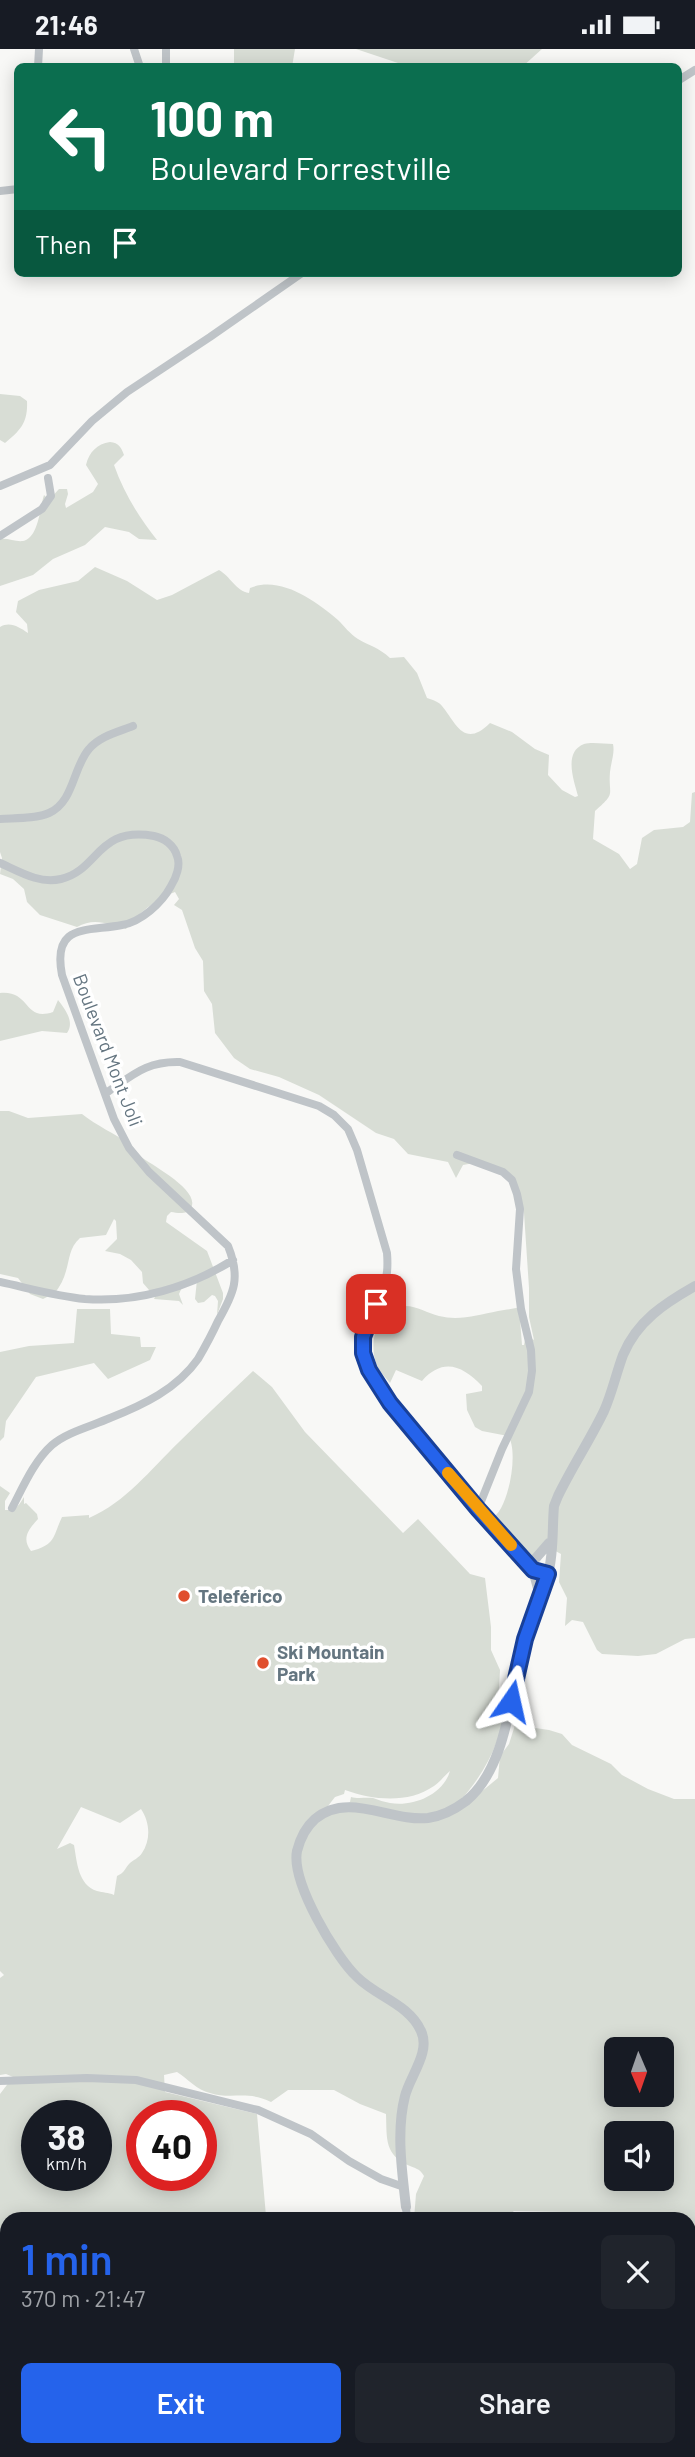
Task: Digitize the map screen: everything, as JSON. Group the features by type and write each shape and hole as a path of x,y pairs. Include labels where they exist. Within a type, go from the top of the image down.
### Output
{"street":[{"path":"0,486 50,465 92,421 127,392 296,277"},
{"path":"0,536 42,509 51,496 48,478"},
{"path":"0,819 48,814 60,806 81,760 90,747 103,738 133,726"},
{"name":"Boulevard Mont Joli","path":"0,863 33,878 50,881 75,873 105,845 119,837 142,834 160,837 172,846 178,857 177,872 170,888 155,905 138,919 123,925 78,930 61,946 59,959 62,975 114,1119 129,1148 149,1173 228,1246 233,1260"},
{"path":"106,1093 143,1068 160,1062 180,1062 319,1105 348,1129 357,1150 387,1252 388,1269 384,1288 363,1337 363,1353 369,1370 390,1403 531,1568 539,1596"},
{"path":"457,1155 503,1172 512,1180 520,1209 516,1269 521,1309 531,1350 529,1392 478,1509"},
{"path":"0,1282 83,1299 112,1300 184,1286 233,1260 236,1276 233,1293 198,1359 182,1378 141,1405 77,1431 54,1444 41,1457 12,1508"},
{"path":"406,2212 402,2107 405,2093 423,2052 422,2032 401,2007 373,1991 356,1977 340,1957 301,1884 296,1867 297,1852 310,1824 331,1810 361,1808 425,1818 443,1815 468,1799 488,1774 502,1739 523,1646 548,1574 558,1496 603,1412 628,1343 653,1313 695,1286"},
{"path":"531,1568 551,1540"},
{"path":"531,1568 548,1574"},
{"path":"0,2081 87,2078 136,2080 246,2107 303,2130 349,2161 381,2179 404,2187"}],"shaded area":[{"path":"234,49 295,49 293,63 234,63"},
{"path":"356,49 542,49 526,63 398,63"},
{"path":"0,394 20,396 27,401 22,425 5,443 0,440"},
{"path":"110,442 116,443 124,455 114,465 122,485 157,540 139,539 129,532 105,527 85,545 53,559 33,575 0,586 0,539 28,539 36,528 44,495 49,500 59,489 67,489 66,508 93,492 98,484 86,465 87,460 97,447"},
{"path":"95,567 127,581 157,600 219,570 244,592 249,593 250,588 261,585 273,585 297,592 329,613 358,639 390,658 404,657 417,673 427,698 441,705 462,731 474,734 490,723 512,732 535,749 549,755 548,775 562,790 575,797 578,796 572,767 574,753 587,743 613,744 610,793 595,811 593,839 619,854 630,869 637,864 642,838 654,830 683,827 690,822 692,793 695,792 695,1638 685,1639 656,1654 602,1654 597,1650 583,1622 572,1620 565,1626 567,1598 559,1582 561,1554 548,1547 525,1562 518,1557 514,1543 501,1532 495,1521 494,1517 508,1490 513,1453 508,1436 475,1427 467,1410 466,1394 482,1391 482,1386 468,1373 453,1367 438,1369 422,1381 396,1370 390,1383 377,1366 373,1348 376,1329 386,1314 403,1306 454,1318 519,1307 522,1345 526,1335 534,1340 529,1317 524,1213 515,1187 500,1173 474,1163 463,1165 456,1178 448,1162 408,1154 394,1139 376,1133 319,1095 279,1077 250,1069 234,1058 215,1033 212,1004 204,991 203,961 195,948 182,910 174,905 179,899 175,892 148,907 126,929 95,922 77,927 40,915 27,902 24,889 13,879 0,874 0,627 11,625 28,633 27,624 16,612 18,601 39,590 78,581"},
{"path":"0,993 17,996 31,1010 43,1014 53,1012 58,1000 70,1020 67,1033 42,1031 0,1041"},
{"path":"0,1111 9,1111 28,1118 82,1114 131,1145 140,1156 182,1186 192,1201 191,1208 185,1213 171,1212 166,1222 207,1251 223,1293 217,1315 218,1301 215,1296 198,1303 195,1299 197,1280 184,1283 179,1294 183,1305 179,1301 154,1299 143,1283 142,1272 131,1260 105,1251 117,1239 114,1219 106,1235 80,1238 76,1242 60,1285 55,1293 43,1299 30,1294 18,1278 0,1274"},
{"path":"77,1309 110,1309 111,1334 140,1337 141,1347 156,1347 150,1360 108,1379 94,1363 36,1377 6,1421 4,1437 0,1441 0,1352 29,1346 74,1343"},
{"path":"253,1371 272,1387 305,1432 403,1533 418,1519 470,1574 485,1578 491,1650 500,1670 497,1693 505,1700 504,1714 497,1741 485,1767 460,1801 464,1806 498,1778 500,1756 509,1744 515,1725 562,1734 572,1745 611,1764 622,1775 648,1789 674,1799 695,1799 695,2212 415,2212 416,2194 424,2176 418,2169 395,2157 391,2151 387,2139 386,2114 334,2090 288,2090 271,2102 263,2098 218,2095 205,2092 177,2072 164,2075 165,2092 198,2100 126,2100 126,2191 217,2191 217,2104 257,2114 266,2212 0,2212 0,2094 13,2077 0,2075 0,1978 4,1975 0,1971 0,1486 10,1493 5,1501 5,1510 15,1508 24,1497 24,1504 37,1514 38,1519 26,1538 31,1551 49,1543 62,1517 89,1515 89,1518 115,1503","holes":["450,1771 434,1793 417,1801 399,1804 373,1798 351,1797 350,1802 340,1808 328,1806 335,1797 344,1794 345,1790 379,1798 402,1798 424,1792","81,1807 120,1823 141,1809 146,1820 148,1837 145,1848 117,1876 114,1895 97,1891 86,1884 80,1872 74,1845 70,1843 57,1849"]}],"slow traffic":[{"path":"448,1473 511,1545"}],"place":[{"name":"Teleférico","path":"184,1596"},
{"name":"Ski Mountain Park","path":"263,1663"}],"route":[{"path":"376,1304 363,1337 363,1353 369,1370 390,1403 478,1509 533,1570 548,1574 530,1621 511,1701"}]}
